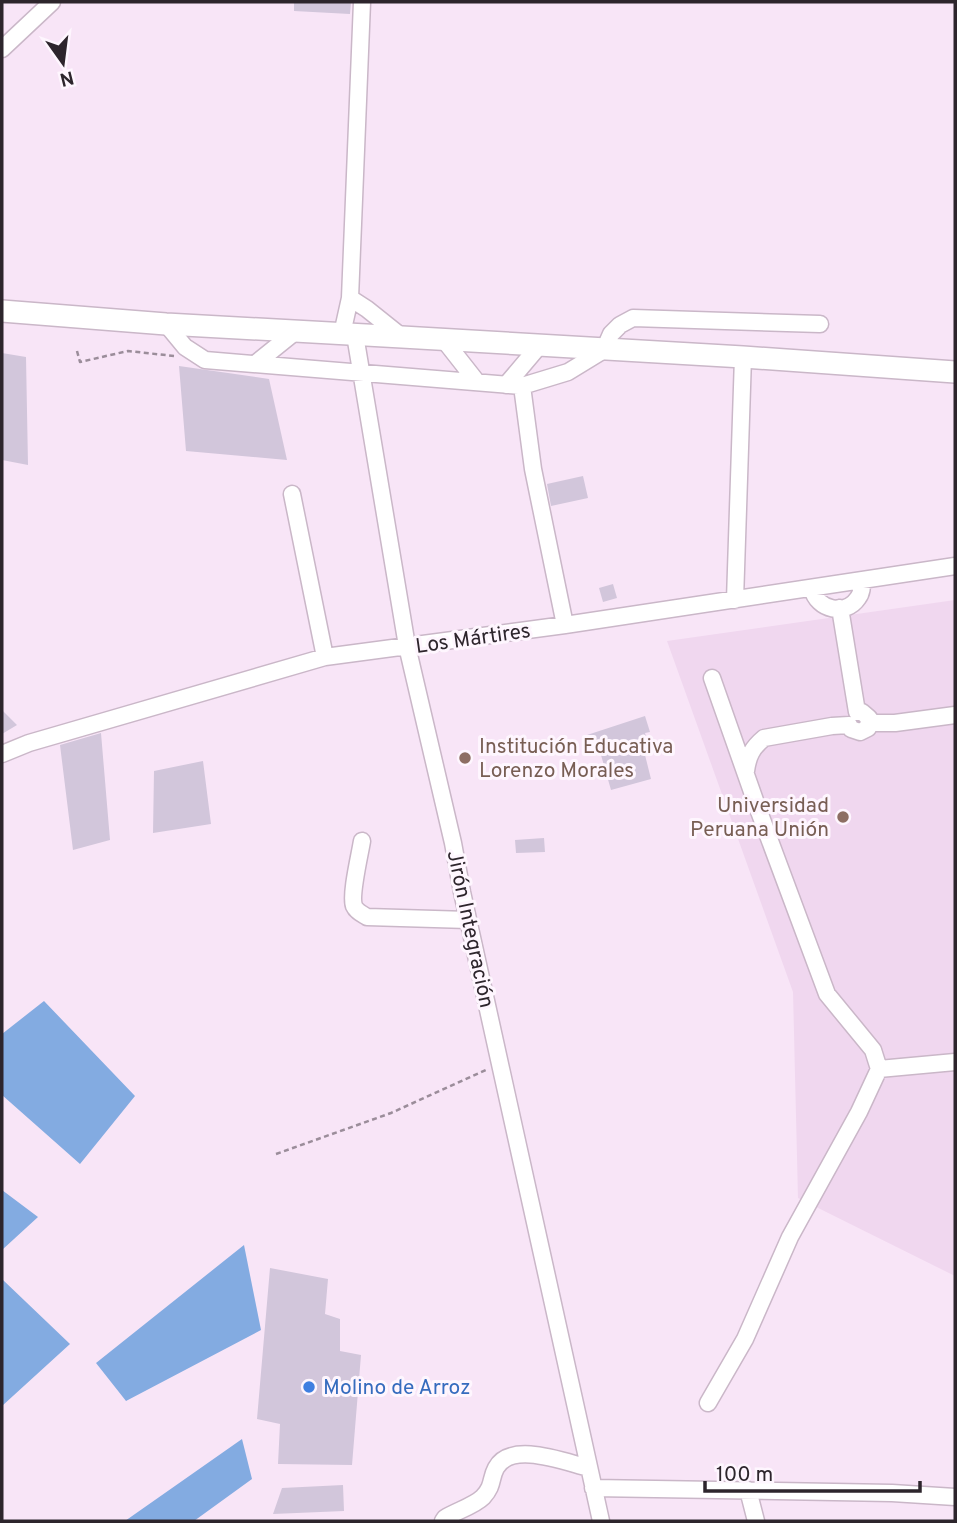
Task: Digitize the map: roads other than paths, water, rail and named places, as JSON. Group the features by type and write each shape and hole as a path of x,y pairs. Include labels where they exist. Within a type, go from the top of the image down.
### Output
{"main road":[{"path":"2,311 166,324 955,372"}],"street":[{"path":"2,49 52,2"},
{"path":"349,334 362,2"},
{"path":"350,298 402,337"},
{"path":"166,324 185,347 205,360 514,385 568,372 604,350 611,334 633,318 820,324"},
{"path":"254,364 296,331"},
{"name":"Jirón Integración","path":"349,334 362,373 407,646 453,843 601,1521"},
{"path":"443,340 477,382"},
{"path":"539,346 514,385 565,625"},
{"path":"735,600 743,357"},
{"path":"292,494 325,657"},
{"name":"Los Mártires","path":"2,754 29,743 325,657 565,625 955,566"},
{"path":"812,588 820,604 832,609 841,608 857,600 862,581"},
{"path":"841,608 859,720"},
{"path":"708,1403 745,1339 790,1237 859,1112 879,1069 873,1051 827,993 712,678"},
{"path":"746,773 750,752 764,738 859,720 895,723 955,715"},
{"path":"362,841 353,897 354,907 360,913 367,917 468,920"},
{"path":"879,1069 955,1062"},
{"path":"443,1521 485,1495 496,1468 504,1459 524,1454 537,1455 589,1468"},
{"path":"593,1488 892,1493 955,1497"},
{"path":"748,1490 756,1521"}],"water":[{"path":"44,1001 135,1096 80,1164 2,1095 2,1034"},
{"path":"2,1190 38,1217 2,1250"},
{"path":"244,1245 261,1330 126,1401 96,1363"},
{"path":"3,1280 70,1344 2,1406 2,1282"},
{"path":"242,1439 252,1479 194,1521 125,1521"}],"place":[{"name":"Institución Educativa Lorenzo Morales","path":"465,758"},
{"name":"Universidad Peruana Unión","path":"843,817"},
{"name":"Molino de Arroz","path":"309,1387"}]}
